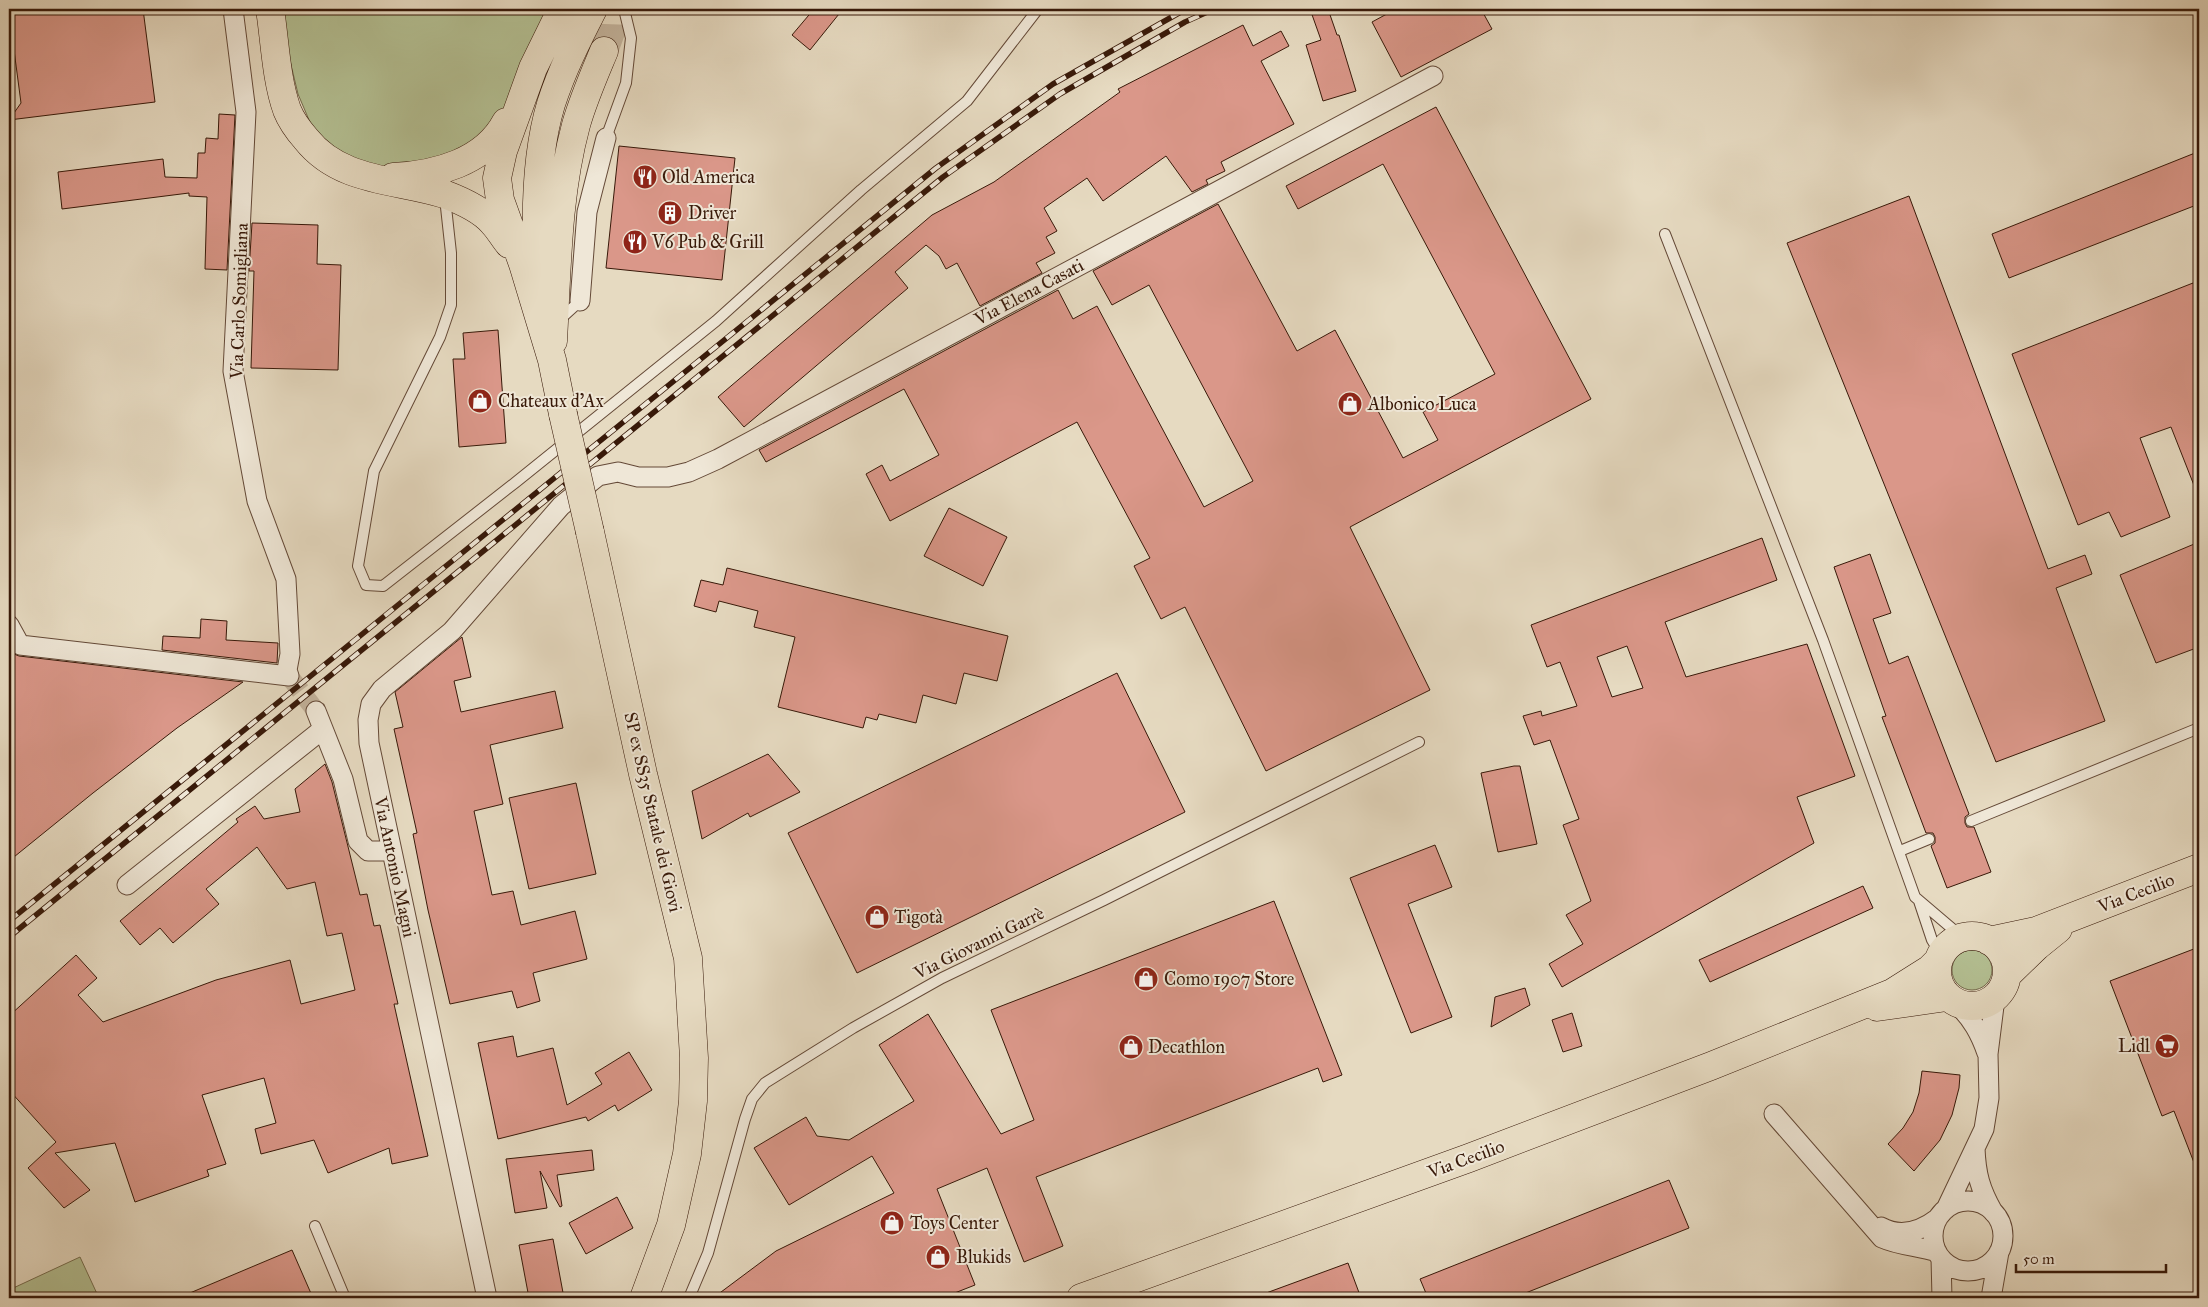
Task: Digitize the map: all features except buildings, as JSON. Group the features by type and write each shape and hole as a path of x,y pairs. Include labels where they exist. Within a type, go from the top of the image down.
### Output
{"main road":[{"path":"270,9 281,86 288,112 315,151 334,165 356,174 444,195 500,200 523,179 544,131 560,78 593,9"},
{"path":"377,178 410,176 442,169 464,161 487,149 501,132 562,9"},
{"path":"548,326 560,221 576,125 604,51"},
{"path":"533,68 503,151 497,178 500,200 548,326"},
{"path":"544,131 537,200 536,239 548,326"},
{"path":"444,195 472,208 492,222 523,264"},
{"name":"SP ex SS35 Statale dei Giovi","path":"548,326 552,360 563,414 643,774 688,958 694,1058 693,1101 687,1154 671,1225 644,1298"},
{"name":"Via Cecilio","path":"1989,940 2036,931 2199,868"},
{"name":"Via Cecilio","path":"2001,987 2037,946 2073,917"},
{"path":"1972,936 1989,940 2001,950 2005,958 2001,987 1978,1006 1969,1007 1952,1000 1938,980 1939,958 1951,943 1962,937 1972,936"},
{"name":"Via Cecilio","path":"1080,1298 1478,1155 1711,1066 1892,993 1930,969 1939,958"},
{"name":"Via Cecilio","path":"1847,1011 1952,1000"}],"street":[{"name":"Via Carlo Somigliana","path":"9,625 20,644 289,676 287,670 290,654 286,579 257,501 233,371 246,112 233,9"},
{"name":"Via Elena Casati","path":"618,472 638,477 668,477 689,472 718,458 1433,76"},
{"path":"580,300 587,212 606,138"},
{"name":"Via Antonio Magni","path":"487,1298 391,851 369,743 368,720 371,704 382,689 452,631 561,506 598,476 618,472"},
{"path":"316,711 343,779 358,841 368,851 391,851"},
{"path":"127,885 324,729"},
{"path":"1942,1298 1939,1255 1933,1241 1934,1229 1984,1129 1990,1098 1988,1054 2001,987"},
{"path":"1952,1000 1972,1019 1980,1032 1988,1054"},
{"path":"1774,1114 1882,1238 1898,1245 1924,1248 1939,1255 1955,1268 1966,1271 1978,1270 1988,1264 1999,1252"},
{"path":"1975,1148 1976,1169 1982,1193 2001,1225 2003,1236 1991,1298"},
{"path":"1862,1217 1889,1232 1905,1233 1927,1226 1956,1204 1967,1201 1978,1203 1993,1212"}],"lane":[{"path":"606,138 626,83 631,38 624,9"},
{"path":"444,195 451,253 451,305 440,337 374,471 358,566 366,585 383,586 516,482 716,320 861,190 967,102 1038,9"},
{"path":"1665,234 1823,640 1915,897 1962,937"},
{"path":"548,326 580,300"},
{"path":"1972,821 2199,728"},
{"name":"Via Giovanni Garrè","path":"689,1298 708,1253 752,1099 765,1083 852,1028 942,978 1104,900 1419,742"},
{"path":"1900,851 1928,839"},
{"path":"1918,898 1939,958"},
{"path":"315,1226 345,1298"}],"green space":[{"path":"282,9 379,9 384,15 391,9 551,9 501,124 456,157 392,168 370,165 341,155 312,127 298,94 287,48"},
{"path":"1968,950 1976,950 1983,953 1989,959 1992,970 1989,981 1983,987 1976,990 1968,990 1961,987 1955,981 1952,974 1952,966 1955,959 1961,953"},
{"path":"80,1257 99,1298 9,1298 9,1290"}],"tunnel":[{"path":"604,51 611,32 612,9"},
{"path":"289,676 316,711"}],"railway":[{"path":"9,921 936,168 1053,84 1186,9"},
{"path":"9,937 943,177 1060,94 1185,22 1214,9"}],"place":[{"name":"Old America","path":"645,177"},
{"name":"Driver","path":"670,213"},
{"name":"V6 Pub & Grill","path":"635,242"},
{"name":"Chateaux d'Ax","path":"480,401"},
{"name":"Albonico Luca","path":"1350,404"},
{"name":"Tigotà","path":"877,917"},
{"name":"Como 1907 Store","path":"1146,979"},
{"name":"Lidl","path":"2167,1046"},
{"name":"Decathlon","path":"1131,1047"},
{"name":"Toys Center","path":"892,1223"},
{"name":"Blukids","path":"938,1257"}]}
